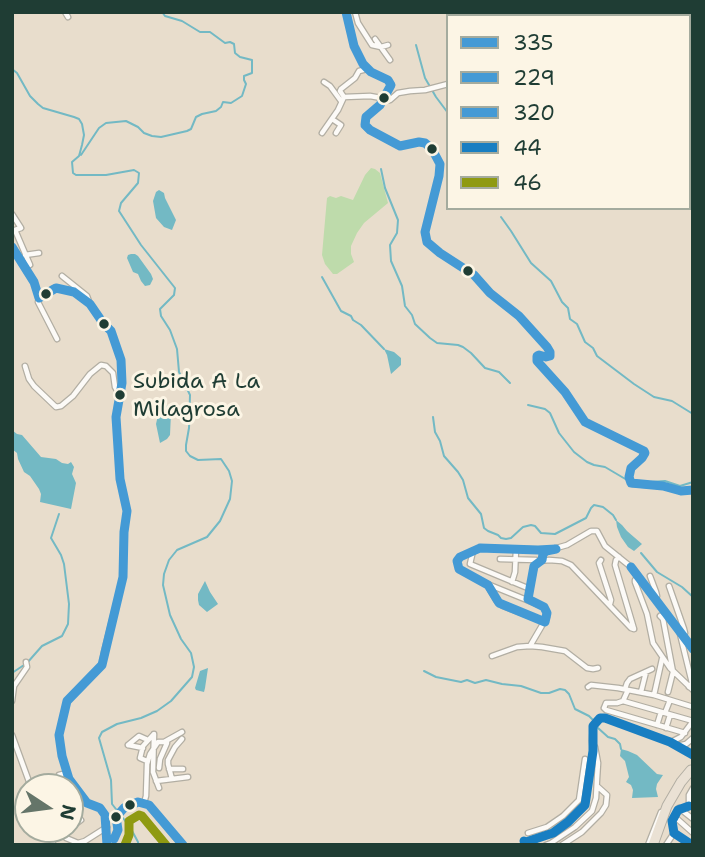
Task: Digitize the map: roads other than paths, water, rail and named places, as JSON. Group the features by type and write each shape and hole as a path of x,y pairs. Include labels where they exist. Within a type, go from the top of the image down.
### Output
{"highway":[{"path":"653,845 667,806 692,769"},
{"path":"659,845 672,808 692,769"}],"street":[{"path":"346,12 354,46 367,69 390,82 391,87 383,100 366,117 364,122 367,127 400,146 425,143 432,149 440,164 425,232 426,242 474,275 489,293 519,316 547,347 550,356 546,358 539,355 537,361 565,392 585,422 644,451 642,458 631,468 631,483 681,491 693,490"},
{"path":"355,12 368,41 381,47 388,45"},
{"path":"375,39 390,60"},
{"path":"322,133 342,99 341,89 355,78 358,72 367,69"},
{"path":"324,82 342,99"},
{"path":"342,99 370,96 390,100 397,93 446,85"},
{"path":"332,119 341,125 337,133"},
{"path":"12,214 21,228 15,230 30,265 24,267"},
{"path":"12,247 34,282 38,302 57,339"},
{"path":"25,255 39,253"},
{"path":"62,276 88,296 90,304"},
{"path":"39,298 56,288 74,292 90,304 115,338 116,350 121,360 122,383 116,416 120,478 127,511 123,577 102,665 69,698 65,706 59,736 67,773"},
{"path":"25,366 34,386 58,407 73,396 89,374 100,365 106,366 113,373 115,387 120,394"},
{"path":"500,558 539,557 594,530 605,546 627,563 683,636 691,689"},
{"path":"530,646 544,622 547,613 544,607 464,573 457,565 460,557 480,548 516,549 549,560 562,561 575,568 634,629 615,565 619,557"},
{"path":"512,582 516,549"},
{"path":"473,550 470,564 530,589"},
{"path":"528,600 539,557"},
{"path":"601,560 599,563 611,600 610,605"},
{"path":"650,576 657,596 655,600"},
{"path":"638,577 635,582 647,614 653,643 673,672 691,689"},
{"path":"488,585 496,600 503,606 544,622"},
{"path":"669,586 684,629 683,636"},
{"path":"660,616 663,619 669,664"},
{"path":"677,627 686,644 693,649"},
{"path":"492,656 530,646 565,651 587,668 598,668"},
{"path":"654,695 662,657"},
{"path":"12,701 14,686 27,667 26,662"},
{"path":"623,701 626,683 652,669"},
{"path":"641,692 646,672"},
{"path":"668,692 673,672"},
{"path":"588,687 591,685 641,692 693,707"},
{"path":"666,728 666,713 670,700"},
{"path":"670,742 681,737 685,733 693,721 623,701 617,704 606,703 606,710 685,733"},
{"path":"657,725 666,713"},
{"path":"524,841 553,833 569,822 586,801 593,751 593,726 596,721 605,718 670,742 693,755"},
{"path":"645,734 650,723"},
{"path":"670,742 674,730"},
{"path":"144,803 147,761 154,747 158,742 164,742 182,732"},
{"path":"147,761 140,758 143,748 154,734 153,772 160,778 188,777"},
{"path":"12,735 26,773"},
{"path":"143,748 128,745 139,736 148,740"},
{"path":"546,845 576,827 592,810 596,798 598,763 593,736"},
{"path":"677,746 686,744 693,738"},
{"path":"172,779 168,764 170,755 182,739"},
{"path":"159,768 167,743"},
{"path":"534,839 530,832 547,827 564,816 579,800 584,759"},
{"path":"169,769 183,769"},
{"path":"648,845 669,795 681,778 692,769"},
{"path":"159,788 160,778"},
{"path":"581,786 588,787"},
{"path":"562,845 582,832 601,813 607,796 597,786"},
{"path":"666,845 674,833 672,821 679,808 692,806 689,795 693,788"},
{"path":"84,801 90,806 100,808 106,818 109,845"},
{"path":"109,845 117,833 116,817 134,802 144,803 155,811 183,845"},
{"path":"574,806 579,811"},
{"path":"679,808 693,820"},
{"path":"674,816 693,833"},
{"path":"84,841 107,827"},
{"path":"674,833 691,843"}],"water":[{"path":"159,190 164,193 176,220 172,230 164,227 156,218 153,201"},
{"path":"131,254 138,256 151,274 153,279 150,285 145,286 138,274 133,272 127,258"},
{"path":"384,349 401,358 401,365 391,374 387,355"},
{"path":"161,402 168,406 171,413 170,435 160,443 156,424"},
{"path":"12,430 22,435 41,457 68,464 71,462 76,483 71,509 40,502 39,489 24,472 17,453 12,449"},
{"path":"616,520 642,544 634,551 621,537"},
{"path":"205,581 218,604 207,612 199,605 198,600"},
{"path":"208,668 204,692 196,690 200,671"},
{"path":"621,749 637,755 657,774 663,775 657,784 658,797 632,798 633,790 626,782 629,777 625,761 620,756"}],"waterway":[{"path":"81,155 99,128 106,123 126,121 144,133 161,137 191,129 196,117 216,111 223,102 231,103 242,96 246,84 244,76 252,73 252,60 235,53 234,44 225,43 210,32 200,32 182,21 165,16 162,12"},
{"path":"416,45 425,78 446,110"},
{"path":"12,69 30,96 43,108 79,119 82,124 84,135 79,156 72,162 73,173 106,175 134,170 139,173 138,183 121,203 119,211 141,245 175,288 174,295 160,309 177,349 179,372 190,395 186,451 198,460 221,459 232,481 230,499 220,521 207,537 177,550 169,560 164,574 163,585 170,615 191,653 194,667 192,677 171,701 157,711 117,724 102,732 99,738 111,780 112,804 130,827 138,845"},
{"path":"381,169 385,188 398,220 397,233 390,245 391,261 402,286 405,306 415,324 437,343 463,347 485,368 499,372 510,383"},
{"path":"501,217 531,263 551,281 568,308 570,319 577,324 585,342 593,348 597,356 654,397 672,401 693,414"},
{"path":"322,277 341,311 351,316 384,349"},
{"path":"528,405 550,413 559,433 574,452 587,462 605,467 627,480"},
{"path":"433,417 435,432 444,456 463,480 468,498 481,514 484,528 488,531 506,539 523,527 531,525 541,533 555,534 586,518 594,505 603,507 616,520"},
{"path":"632,481 665,481 680,486 693,482"},
{"path":"12,673 27,663 42,646 62,636 68,624 69,604 64,564 51,538 59,514"},
{"path":"641,553 657,572 693,597"},
{"path":"424,671 436,677 461,682 467,680 475,683 486,680 521,686 541,693 565,690 575,709 593,720"},
{"path":"598,728 608,737 615,739 621,749"}],"place":[{"name":"Subida A La Milagrosa","path":"120,395"}]}
